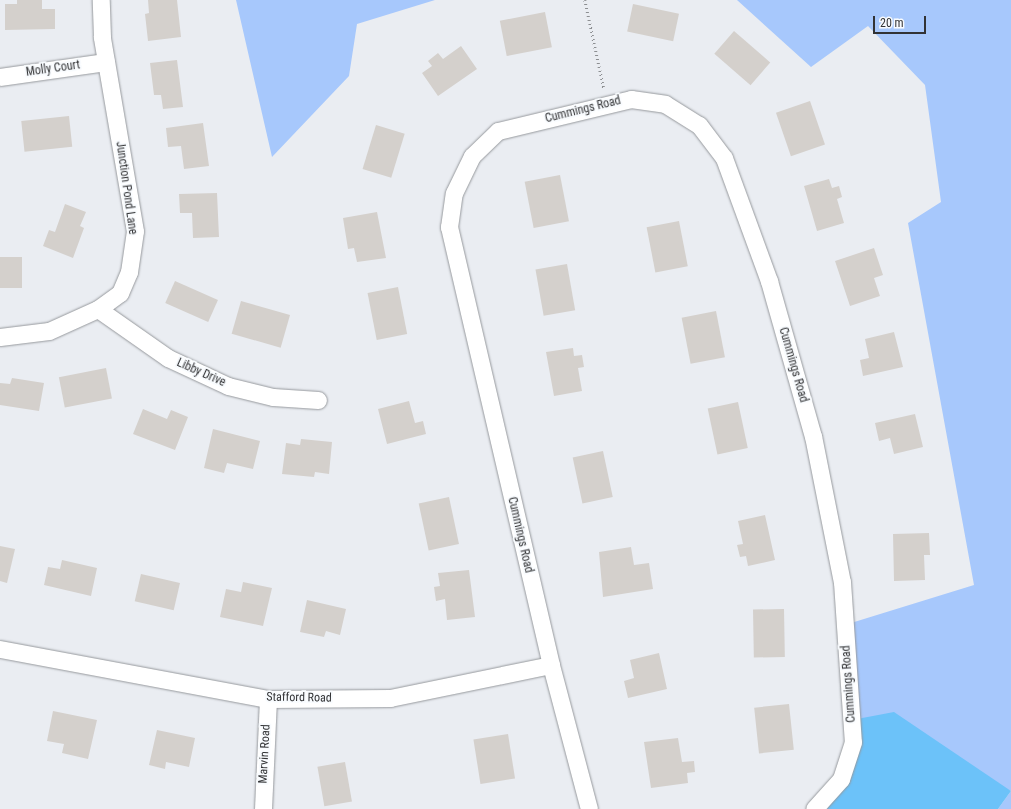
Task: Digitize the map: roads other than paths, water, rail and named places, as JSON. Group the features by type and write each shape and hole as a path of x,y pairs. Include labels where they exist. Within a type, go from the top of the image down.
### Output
{"street":[{"name":"Junction Pond Lane","path":"0,337 49,331 98,309 120,293 129,272 135,231 106,62 100,0"},
{"name":"Molly Court","path":"0,77 106,62"},
{"name":"Cummings Road","path":"589,809 550,665 449,227 454,193 472,156 498,131 631,99 665,104 699,125 724,158 769,281 814,436 842,582 853,742 841,779 814,809"},
{"name":"Libby Drive","path":"98,309 168,358 228,386 273,396 318,400"},
{"name":"Stafford Road","path":"0,648 268,699 390,698 550,665"},
{"name":"Marvin Road","path":"263,809 268,699"}]}
